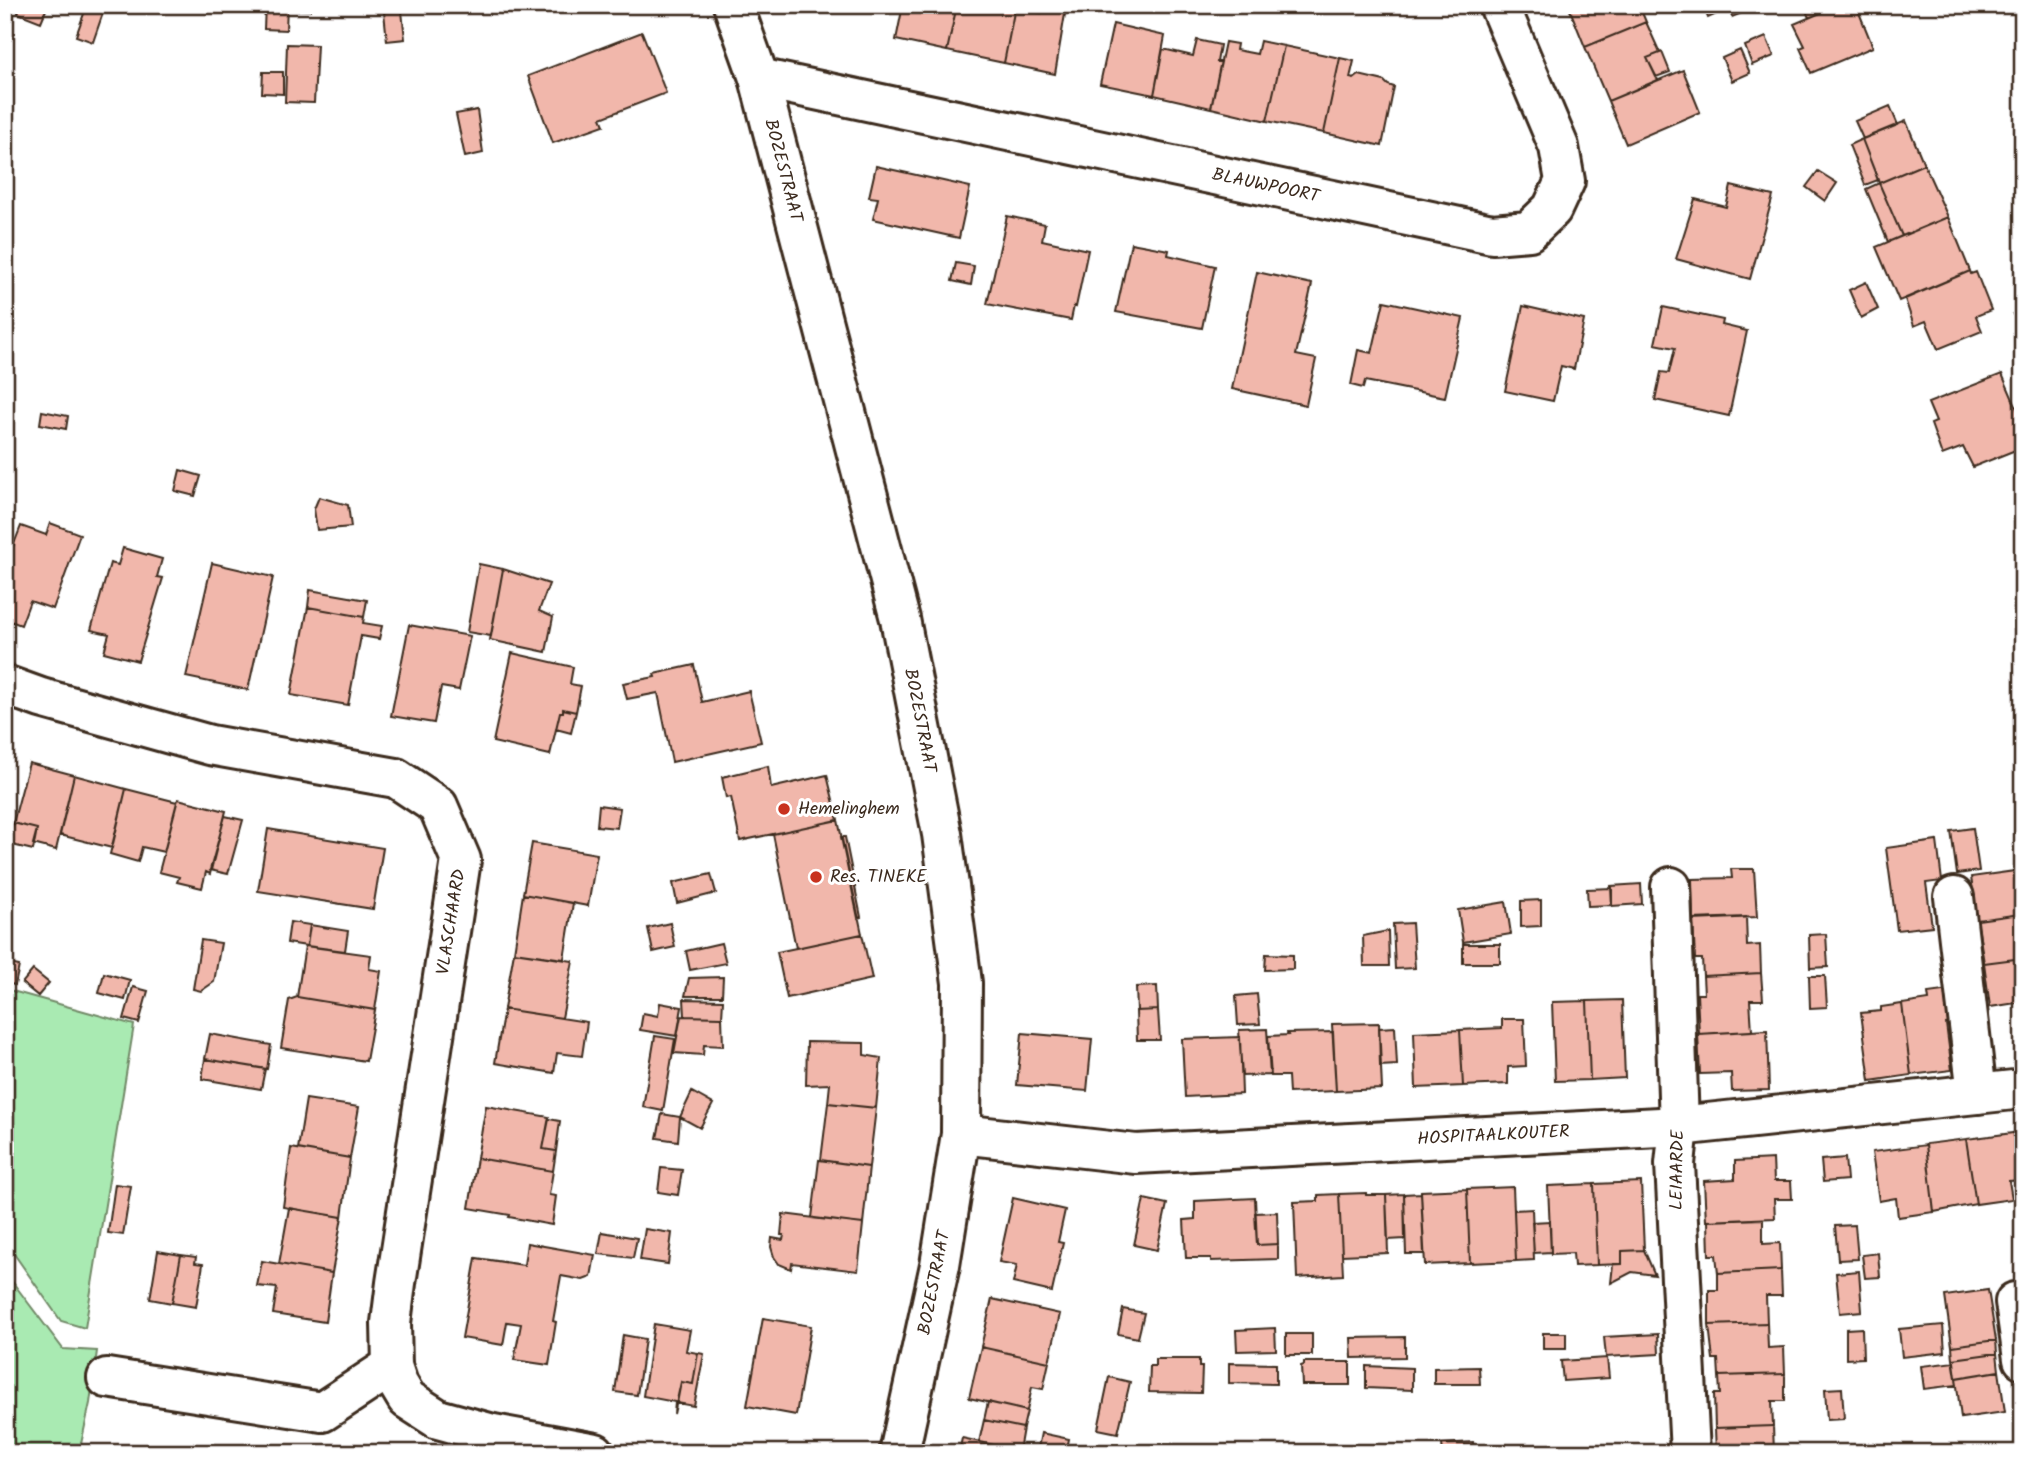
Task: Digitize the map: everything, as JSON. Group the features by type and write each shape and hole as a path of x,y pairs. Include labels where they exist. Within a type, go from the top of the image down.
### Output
{"street":[{"name":"BOZESTRAAT","path":"733,5 759,78 900,619 942,834 962,982 961,1134 940,1265 899,1453"},
{"name":"BLAUWPOORT","path":"759,78 1492,234 1529,231 1552,209 1565,181 1559,147 1499,5"},
{"name":"VLASCHAARD","path":"5,685 41,698 210,745 396,778 438,806 461,860 396,1283 391,1323 392,1366 407,1399 438,1419 493,1434 595,1453"},
{"name":"LEIAARDE","path":"1671,887 1679,1126 1675,1164 1690,1453"},
{"path":"1954,897 1977,1094"},
{"name":"HOSPITAALKOUTER","path":"961,1134 1136,1154 1679,1126 2023,1088"},
{"path":"2015,1302 2023,1359"},
{"path":"107,1378 322,1412 392,1366"}],"green space":[{"path":"5,989 134,1025 85,1328 61,1321 5,1241"},
{"path":"5,1272 63,1349 97,1351 90,1403 79,1453 5,1453"}],"building":[{"path":"21,5 48,5 41,22 18,13"},
{"path":"265,5 287,5 286,30 264,29"},
{"path":"287,5 310,5 310,10 287,9"},
{"path":"903,5 957,5 947,51 896,40"},
{"path":"957,5 1015,7 1004,63 947,51"},
{"path":"1043,5 1066,8 1055,74 1004,63 1015,7 1041,13"},
{"path":"1269,5 1286,5 1284,12"},
{"path":"1568,5 1639,5 1646,22 1585,47"},
{"path":"1703,5 1727,5 1728,9 1708,18"},
{"path":"1727,5 1745,5 1747,11 1732,17"},
{"path":"1804,5 1839,5 1809,18"},
{"path":"1839,5 1856,5 1873,47 1811,73 1800,48 1805,46 1794,24"},
{"path":"86,8 103,13 93,42 76,36"},
{"path":"402,11 405,39 387,41 384,12"},
{"path":"1646,22 1660,53 1647,58 1658,80 1608,101 1585,47"},
{"path":"1113,24 1165,36 1154,95 1100,84"},
{"path":"642,32 666,93 601,118 604,125 553,143 528,76"},
{"path":"1766,37 1774,56 1752,65 1745,46"},
{"path":"1197,40 1220,45 1217,62 1221,62 1211,108 1154,95 1163,49 1193,56"},
{"path":"1260,41 1284,46 1267,121 1211,108 1225,42 1237,44 1236,50 1257,54"},
{"path":"287,44 317,45 314,103 285,102"},
{"path":"1284,46 1340,58 1324,133 1267,121"},
{"path":"1740,50 1750,73 1732,81 1722,58"},
{"path":"1662,52 1670,72 1656,77 1647,58"},
{"path":"1340,58 1354,61 1350,78 1354,79 1359,75 1384,81 1394,87 1382,146 1324,133"},
{"path":"1683,70 1700,112 1626,144 1608,101"},
{"path":"263,72 283,72 283,94 262,93"},
{"path":"1890,106 1898,125 1863,139 1855,121"},
{"path":"477,110 483,153 465,157 456,114"},
{"path":"1906,121 1924,164 1879,183 1862,139"},
{"path":"1862,139 1878,180 1865,185 1849,145"},
{"path":"1924,164 1948,217 1902,236 1879,183"},
{"path":"876,166 970,187 959,238 873,219 878,198 869,197"},
{"path":"1818,171 1837,183 1825,201 1806,187"},
{"path":"1879,183 1902,236 1888,242 1866,189"},
{"path":"1731,186 1773,196 1750,279 1676,259 1695,199 1726,207"},
{"path":"1007,216 1045,224 1042,240 1088,250 1071,320 987,304"},
{"path":"1948,217 1970,271 1899,301 1876,247"},
{"path":"1131,243 1169,250 1168,255 1215,266 1202,328 1116,312"},
{"path":"956,263 974,266 971,285 952,281"},
{"path":"1970,271 1971,274 1976,272 1991,310 1976,316 1982,331 1938,349 1926,321 1914,326 1905,299"},
{"path":"1257,272 1312,284 1296,355 1316,359 1306,405 1232,389"},
{"path":"1866,282 1878,309 1861,318 1849,290"},
{"path":"1384,301 1463,318 1445,397 1365,381 1363,388 1351,385 1358,350 1372,353"},
{"path":"1523,306 1584,320 1574,369 1561,366 1553,401 1505,391"},
{"path":"1663,307 1723,320 1722,325 1747,331 1729,416 1655,400 1661,372 1669,373 1675,348 1655,344"},
{"path":"2023,310 2023,328 2020,329 2013,314"},
{"path":"2002,374 2021,418 2023,447 1973,467 1963,447 1942,455 1931,424 1936,422 1928,403"},
{"path":"42,411 68,416 66,429 40,424"},
{"path":"180,470 201,476 195,496 175,491"},
{"path":"319,497 348,505 351,527 317,530 314,509"},
{"path":"50,523 80,534 53,609 30,601 21,625 5,619 5,567 21,526 46,535"},
{"path":"123,548 162,559 157,577 163,578 138,661 104,652 109,634 91,630 110,563 118,565"},
{"path":"212,563 273,577 248,690 186,677"},
{"path":"479,564 503,569 491,636 467,632"},
{"path":"503,569 549,584 539,611 553,617 546,652 490,640"},
{"path":"310,590 367,600 364,617 308,607"},
{"path":"308,607 364,617 363,623 382,626 379,639 361,636 348,705 291,695"},
{"path":"409,625 470,636 459,690 441,687 434,723 391,716"},
{"path":"512,653 573,667 570,684 581,686 576,712 563,709 563,712 560,712 550,755 493,742"},
{"path":"694,665 702,702 749,691 761,742 672,762 658,693 627,699 623,683"},
{"path":"563,709 576,712 571,733 556,729"},
{"path":"29,763 74,775 56,850 33,844 37,829 13,823"},
{"name":"Hemelinghem","path":"768,766 771,788 827,775 838,820 740,841 731,797 726,798 722,777"},
{"path":"74,775 126,789 112,848 60,835"},
{"path":"126,789 177,802 164,852 142,847 138,862 110,854"},
{"path":"178,799 226,811 210,874 206,872 202,888 177,882 179,877 159,872"},
{"path":"599,805 620,808 617,828 597,826"},
{"path":"225,816 243,820 228,874 210,870"},
{"name":"Res. TINEKE","path":"838,820 862,934 796,948 773,834"},
{"path":"13,823 37,829 33,850 8,844"},
{"path":"1973,828 1979,871 1957,874 1951,831"},
{"path":"268,829 383,848 373,909 258,891"},
{"path":"841,837 845,837 861,917 858,918"},
{"path":"1937,841 1942,881 1926,883 1932,926 1897,930 1886,848"},
{"path":"532,843 597,854 588,906 523,894"},
{"path":"1731,869 1754,869 1757,917 1693,920 1692,879 1732,878"},
{"path":"2015,871 2021,914 1977,920 1971,877"},
{"path":"711,874 716,893 677,903 673,883"},
{"path":"1641,884 1642,904 1612,906 1611,886"},
{"path":"1612,888 1612,905 1588,906 1587,889"},
{"path":"523,894 573,903 564,959 514,952"},
{"path":"1541,900 1541,926 1521,927 1521,901"},
{"path":"1506,902 1511,934 1463,942 1458,910"},
{"path":"2021,914 2023,958 1984,963 1977,920"},
{"path":"1746,917 1747,946 1760,945 1761,973 1703,976 1702,959 1695,959 1693,919"},
{"path":"290,922 310,925 307,946 287,943"},
{"path":"670,923 675,947 653,952 648,928"},
{"path":"1412,923 1415,968 1395,969 1393,924"},
{"path":"310,925 348,931 345,951 307,946"},
{"path":"1388,931 1389,966 1364,966 1363,936"},
{"path":"862,934 872,979 787,998 777,952"},
{"path":"1826,934 1828,967 1810,968 1809,935"},
{"path":"201,940 221,943 214,982 201,991 193,989"},
{"path":"721,943 726,963 690,970 686,951"},
{"path":"1463,944 1500,944 1500,963 1463,963"},
{"path":"305,946 371,955 369,969 381,971 375,1010 297,997"},
{"path":"514,952 573,961 562,1018 504,1009"},
{"path":"1266,954 1293,955 1293,969 1265,970"},
{"path":"2023,958 2023,1002 1990,1007 1984,963"},
{"path":"5,963 19,966 15,985 5,983"},
{"path":"33,970 49,983 38,996 22,983"},
{"path":"104,973 130,980 125,1000 99,993"},
{"path":"1761,973 1763,1000 1750,1000 1752,1031 1699,1034 1697,994 1704,994 1703,976"},
{"path":"1809,976 1825,976 1827,1007 1810,1008"},
{"path":"723,977 722,996 685,996 689,978"},
{"path":"1157,986 1158,1010 1137,1011 1136,987"},
{"path":"133,987 148,991 139,1023 124,1019"},
{"path":"1950,990 1955,1023 1946,1024 1952,1070 1911,1075 1902,1004 1929,1000 1928,993"},
{"path":"1257,994 1260,1024 1238,1025 1236,996"},
{"path":"297,997 375,1010 366,1061 281,1048 289,1000"},
{"path":"684,999 723,1000 722,1017 685,1016"},
{"path":"1622,1000 1625,1078 1590,1080 1587,1001"},
{"path":"1587,1001 1590,1080 1555,1081 1552,1002"},
{"path":"660,1003 682,1007 677,1036 640,1030 643,1013 658,1016"},
{"path":"1902,1004 1911,1075 1870,1081 1861,1013 1881,1011 1881,1007"},
{"path":"504,1009 587,1022 582,1056 557,1053 554,1073 495,1063"},
{"path":"1158,1010 1160,1040 1137,1040 1136,1011"},
{"path":"681,1016 722,1017 723,1046 704,1045 703,1055 674,1053"},
{"path":"1502,1019 1524,1019 1526,1066 1508,1067 1508,1084 1463,1086 1460,1030 1502,1028"},
{"path":"1379,1023 1382,1089 1336,1091 1332,1024"},
{"path":"1395,1027 1397,1065 1380,1066 1379,1028"},
{"path":"1267,1029 1270,1075 1242,1076 1239,1030"},
{"path":"1460,1030 1463,1086 1416,1088 1414,1032"},
{"path":"1767,1030 1769,1090 1732,1091 1731,1073 1700,1074 1698,1034"},
{"path":"1333,1032 1336,1091 1289,1093 1288,1076 1271,1076 1268,1036"},
{"path":"1022,1033 1092,1039 1087,1091 1017,1085"},
{"path":"210,1034 271,1045 267,1069 205,1059"},
{"path":"655,1036 675,1039 663,1111 643,1107"},
{"path":"1240,1037 1242,1094 1185,1097 1182,1039"},
{"path":"807,1042 864,1043 864,1055 881,1058 876,1108 828,1103 830,1084 806,1085"},
{"path":"205,1059 265,1069 261,1089 202,1079"},
{"path":"692,1092 713,1104 700,1128 680,1117"},
{"path":"306,1099 359,1107 350,1158 298,1149"},
{"path":"828,1103 876,1108 869,1167 821,1160"},
{"path":"486,1106 549,1117 543,1149 556,1151 553,1171 477,1158"},
{"path":"662,1114 680,1117 678,1141 657,1138"},
{"path":"549,1119 560,1121 556,1151 543,1149"},
{"path":"2021,1132 2023,1180 2009,1181 2012,1199 1976,1204 1966,1139"},
{"path":"1966,1139 1976,1204 1934,1212 1926,1144"},
{"path":"1926,1145 1934,1212 1898,1217 1896,1198 1879,1201 1872,1152"},
{"path":"291,1148 350,1158 342,1217 283,1207"},
{"path":"477,1158 553,1171 549,1195 556,1196 552,1225 469,1208"},
{"path":"1845,1158 1847,1180 1823,1182 1821,1160"},
{"path":"1773,1159 1774,1181 1791,1181 1792,1199 1774,1199 1775,1218 1706,1221 1704,1181 1735,1179 1735,1161"},
{"path":"819,1160 869,1167 863,1224 812,1218"},
{"path":"661,1168 682,1170 678,1195 658,1192"},
{"path":"1641,1182 1644,1250 1622,1251 1622,1264 1597,1265 1594,1184"},
{"path":"115,1184 131,1186 123,1235 108,1233"},
{"path":"1594,1184 1597,1265 1574,1266 1573,1253 1551,1254 1548,1186"},
{"path":"1513,1187 1516,1261 1470,1263 1467,1189"},
{"path":"1467,1189 1470,1263 1425,1265 1421,1191"},
{"path":"1421,1193 1424,1254 1406,1254 1404,1194"},
{"path":"1339,1194 1386,1195 1388,1253 1342,1255"},
{"path":"1339,1194 1343,1275 1297,1278 1294,1202 1318,1201 1318,1195"},
{"path":"1404,1194 1405,1239 1388,1240 1386,1195"},
{"path":"1013,1198 1065,1210 1058,1242 1063,1243 1052,1292 1013,1283 1017,1265 999,1262"},
{"path":"1255,1198 1257,1245 1278,1244 1278,1259 1211,1261 1211,1258 1186,1258 1184,1220 1195,1219 1195,1201"},
{"path":"1144,1199 1167,1204 1157,1250 1134,1245"},
{"path":"289,1208 342,1217 332,1273 279,1264"},
{"path":"1532,1209 1534,1260 1516,1261 1514,1210"},
{"path":"1277,1212 1278,1244 1257,1245 1255,1213"},
{"path":"783,1214 863,1224 858,1271 792,1263 791,1269 779,1264 771,1247 772,1238 783,1240"},
{"path":"1763,1219 1763,1244 1780,1243 1781,1270 1718,1273 1716,1255 1709,1255 1708,1221"},
{"path":"1550,1221 1551,1252 1534,1253 1532,1222"},
{"path":"1855,1225 1858,1259 1838,1260 1835,1226"},
{"path":"645,1229 672,1233 668,1264 640,1260"},
{"path":"602,1232 637,1238 633,1258 598,1254"},
{"path":"527,1243 595,1255 591,1277 583,1280 561,1276 549,1365 514,1360 521,1324 507,1322 503,1345 462,1338 476,1258 524,1265"},
{"path":"1644,1250 1655,1275 1632,1272 1611,1283 1613,1264 1622,1264 1622,1251"},
{"path":"158,1251 181,1255 172,1303 150,1299"},
{"path":"1878,1253 1880,1277 1865,1278 1862,1255"},
{"path":"181,1255 196,1257 195,1263 203,1264 196,1307 172,1303"},
{"path":"262,1261 332,1273 325,1322 273,1314 277,1288 257,1286"},
{"path":"1781,1270 1782,1296 1766,1296 1767,1323 1709,1325 1709,1290 1718,1290 1718,1273"},
{"path":"1859,1271 1862,1311 1840,1313 1836,1273"},
{"path":"1988,1290 1996,1340 1952,1346 1945,1296"},
{"path":"992,1299 1060,1314 1049,1362 981,1347"},
{"path":"1123,1309 1144,1313 1138,1338 1118,1334"},
{"path":"763,1318 811,1326 796,1415 747,1406"},
{"path":"1767,1323 1768,1348 1784,1347 1785,1374 1719,1376 1718,1359 1713,1359 1709,1325"},
{"path":"654,1324 690,1330 686,1351 698,1353 693,1384 681,1382 674,1414 675,1402 643,1396"},
{"path":"1943,1325 1945,1352 1902,1357 1899,1329"},
{"path":"1275,1328 1276,1350 1237,1351 1236,1330"},
{"path":"1862,1328 1863,1358 1846,1359 1846,1329"},
{"path":"1543,1333 1566,1333 1566,1349 1543,1349"},
{"path":"1286,1334 1312,1334 1312,1355 1286,1355"},
{"path":"1658,1334 1659,1354 1606,1357 1604,1337"},
{"path":"623,1335 645,1339 637,1395 615,1392"},
{"path":"1405,1337 1405,1357 1352,1358 1351,1338"},
{"path":"1996,1340 1997,1353 1953,1359 1952,1346"},
{"path":"981,1347 1049,1362 1043,1389 1032,1387 1027,1411 969,1398"},
{"path":"698,1353 704,1354 694,1406 677,1403 681,1382 693,1384"},
{"path":"1997,1353 1999,1371 1956,1378 1953,1359"},
{"path":"1607,1358 1609,1378 1563,1381 1561,1361"},
{"path":"1155,1359 1199,1359 1199,1367 1202,1367 1201,1393 1149,1392 1150,1366 1155,1366"},
{"path":"1304,1362 1350,1362 1350,1385 1302,1385 1301,1366"},
{"path":"1954,1362 1957,1385 1924,1389 1921,1366"},
{"path":"1229,1363 1276,1364 1276,1384 1229,1383"},
{"path":"1366,1366 1412,1368 1412,1390 1366,1388"},
{"path":"1479,1367 1480,1384 1434,1384 1434,1368"},
{"path":"1999,1371 2005,1412 1961,1418 1956,1378"},
{"path":"1785,1374 1785,1401 1772,1401 1773,1426 1715,1428 1714,1394 1720,1394 1719,1376"},
{"path":"1109,1377 1130,1382 1118,1433 1098,1429"},
{"path":"1842,1388 1844,1419 1827,1420 1825,1389"},
{"path":"988,1402 1027,1411 1023,1428 984,1420"},
{"path":"984,1420 1023,1428 1019,1451 979,1442"},
{"path":"1773,1426 1774,1452 1789,1453 1716,1453 1715,1428"},
{"path":"1041,1433 1069,1439 1066,1453 1037,1453"},
{"path":"962,1438 1008,1448 1007,1453 959,1453"},
{"path":"1473,1442 1474,1453 1443,1453 1442,1444"}],"place":[{"name":"Hemelinghem","path":"784,809"},
{"name":"Res. TINEKE","path":"816,877"}]}
